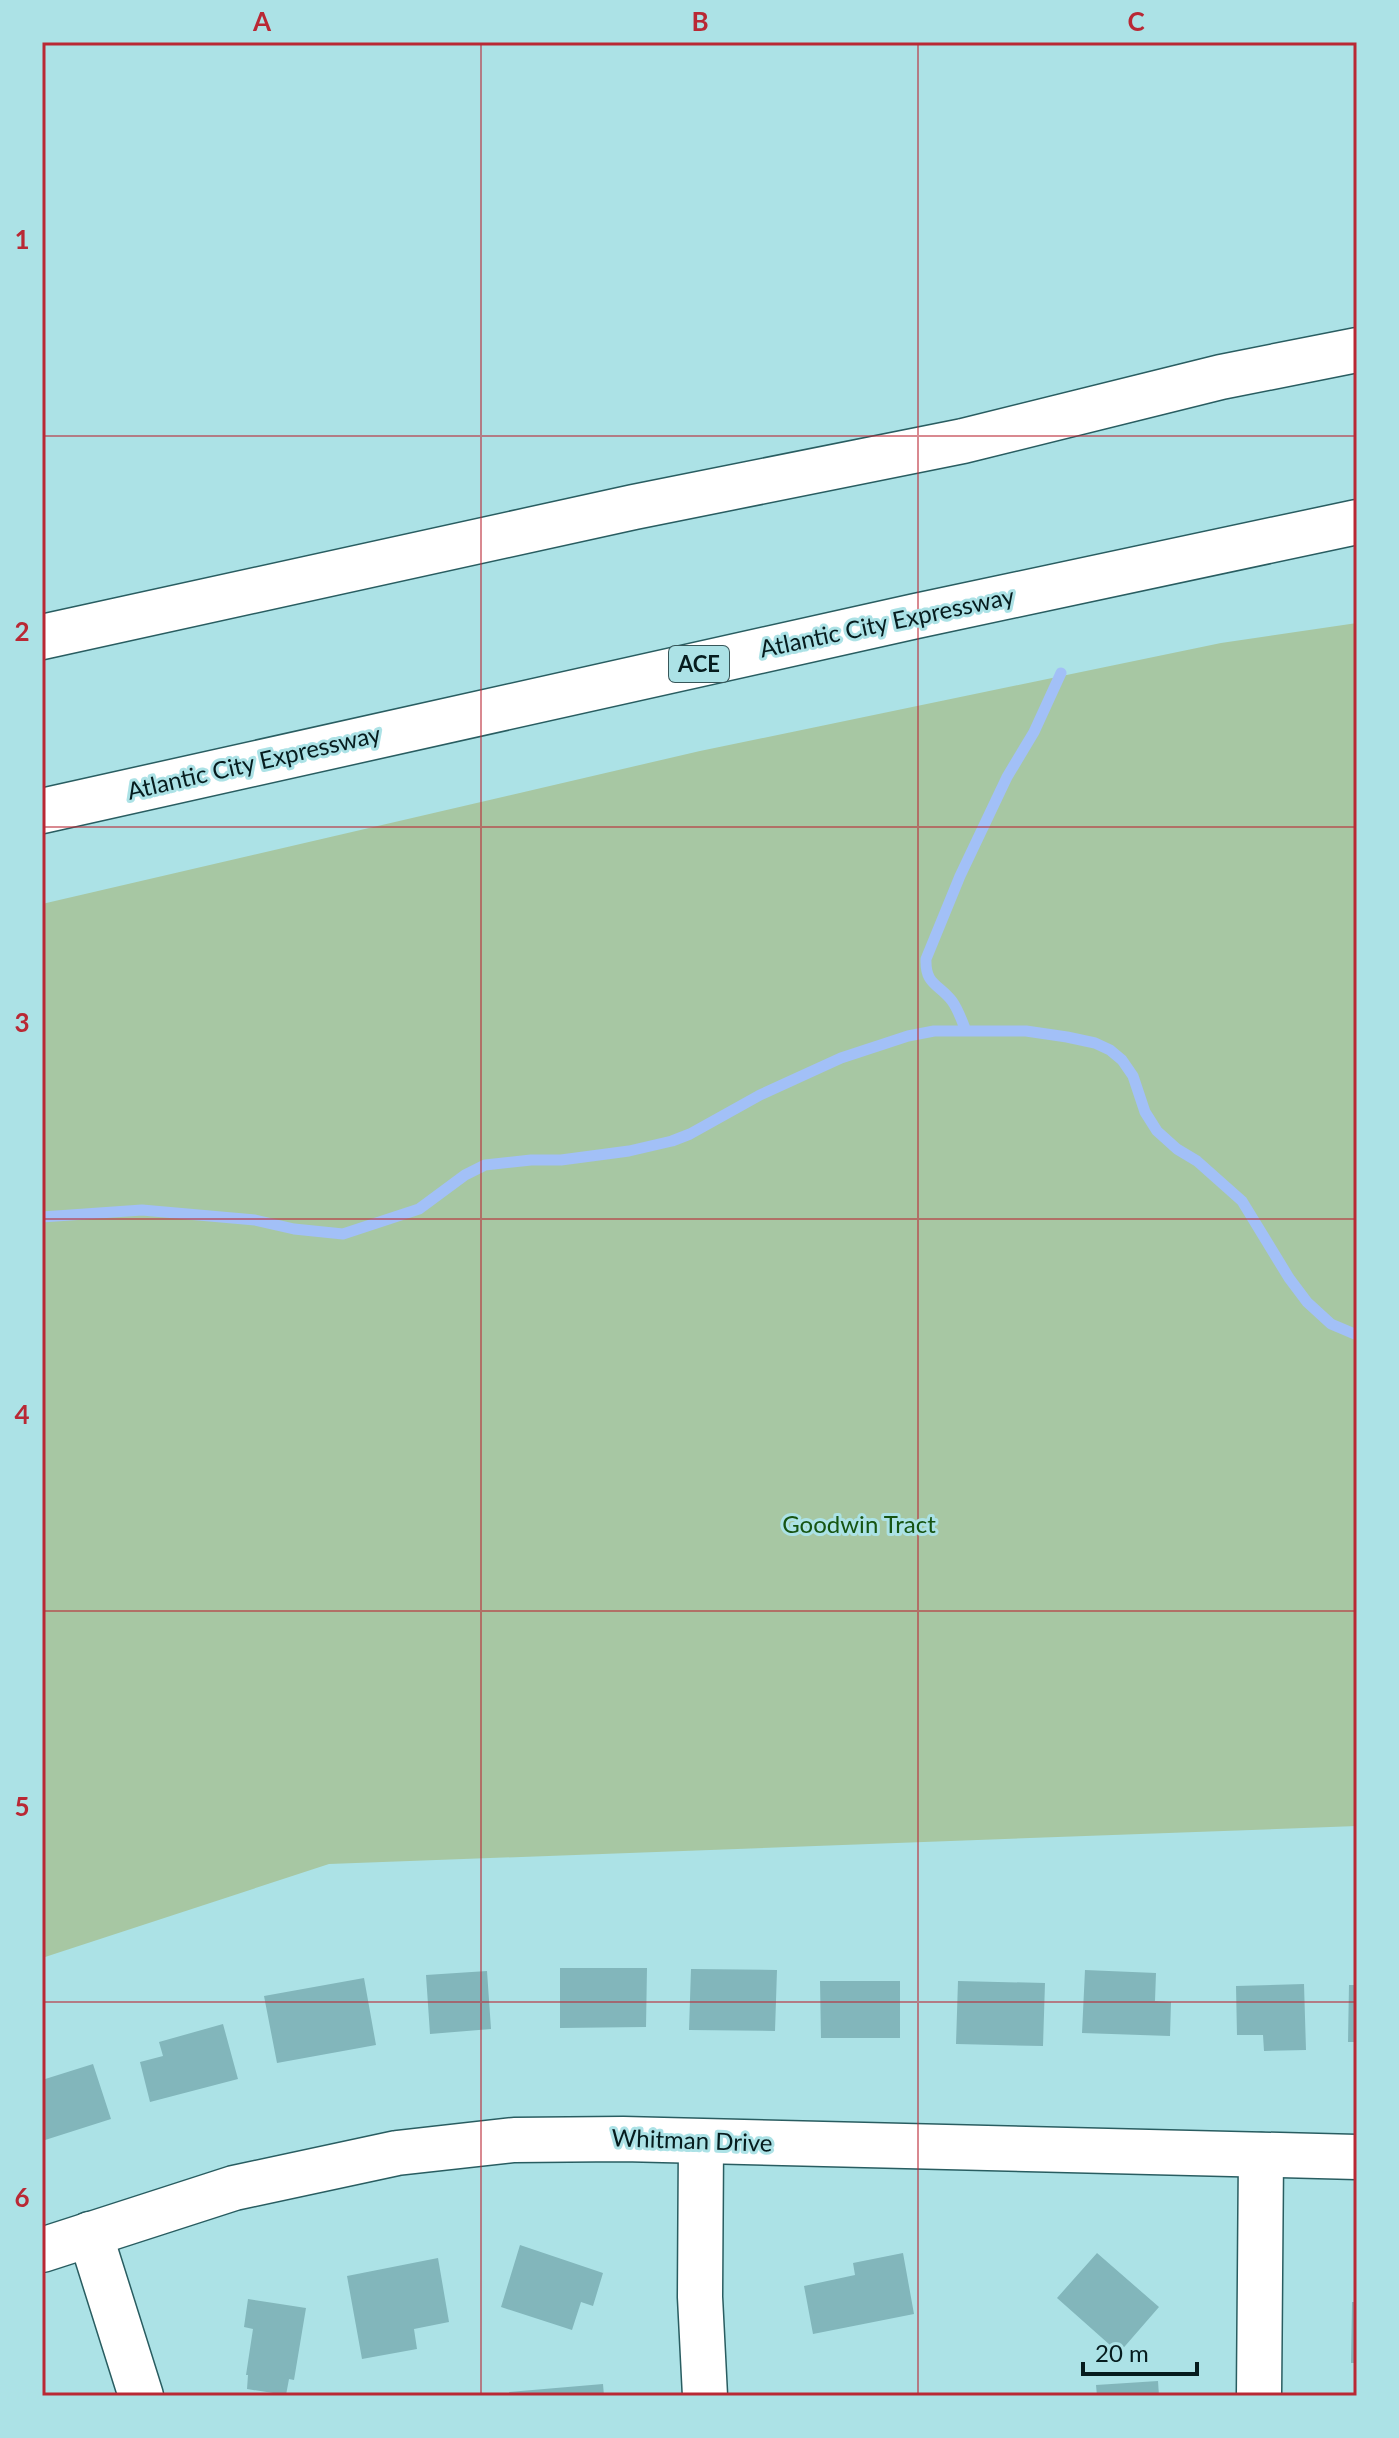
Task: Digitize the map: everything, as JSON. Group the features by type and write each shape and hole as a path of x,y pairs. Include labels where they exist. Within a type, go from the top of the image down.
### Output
{"main road":[{"path":"42,637 634,507 963,441 1221,377 1357,350"},
{"name":"Atlantic City Expressway","path":"42,811 916,616 1357,522"},
{"name":"Whitman Drive","path":"42,2250 234,2188 397,2153 514,2140 623,2139 1357,2157"},
{"path":"701,2142 700,2297 705,2396"},
{"path":"1259,2396 1261,2155"},
{"path":"90,2234 141,2396"}],"green space":[{"name":"Goodwin Tract","path":"1357,623 1357,1826 329,1864 42,1958 42,904 700,751 1221,643"}],"building":[{"path":"560,1968 647,1968 646,2027 560,2028"},
{"path":"691,1969 777,1970 775,2031 689,2030"},
{"path":"1085,1970 1156,1973 1155,2001 1171,2002 1170,2036 1082,2033"},
{"path":"487,1971 491,2029 430,2034 426,1975"},
{"path":"364,1978 376,2045 277,2063 264,1996"},
{"path":"820,1981 900,1981 900,2038 821,2038"},
{"path":"958,1981 1045,1983 1043,2046 956,2044"},
{"path":"1304,1984 1306,2050 1264,2051 1263,2035 1237,2035 1236,1986"},
{"path":"1349,1985 1357,1985 1357,2042 1348,2042"},
{"path":"223,2024 238,2079 150,2102 140,2062 163,2056 159,2042"},
{"path":"93,2064 111,2119 42,2141 42,2080"},
{"path":"520,2245 603,2273 593,2306 581,2302 572,2330 501,2307"},
{"path":"903,2253 914,2314 813,2334 804,2286 855,2275 853,2263"},
{"path":"1097,2253 1159,2307 1119,2353 1057,2298"},
{"path":"438,2258 449,2322 414,2329 417,2349 362,2359 347,2276"},
{"path":"248,2299 306,2308 294,2380 289,2379 286,2395 247,2389 253,2329 244,2327"},
{"path":"1352,2302 1357,2302 1357,2363 1351,2363"},
{"path":"1158,2381 1159,2396 1097,2396 1096,2385"},
{"path":"603,2384 604,2396 510,2396 509,2392"}],"waterway":[{"path":"966,1031 952,1001 930,979 926,959 960,876 1061,673"},
{"path":"42,1217 142,1210 255,1220 294,1229 343,1234 419,1209 465,1175 485,1165 561,1160 629,1151 672,1141 760,1095 841,1058 908,1036 934,1031 1026,1031 1095,1043 1122,1060 1133,1076 1145,1112 1157,1131 1242,1201 1307,1302 1331,1324 1357,1335"}]}
